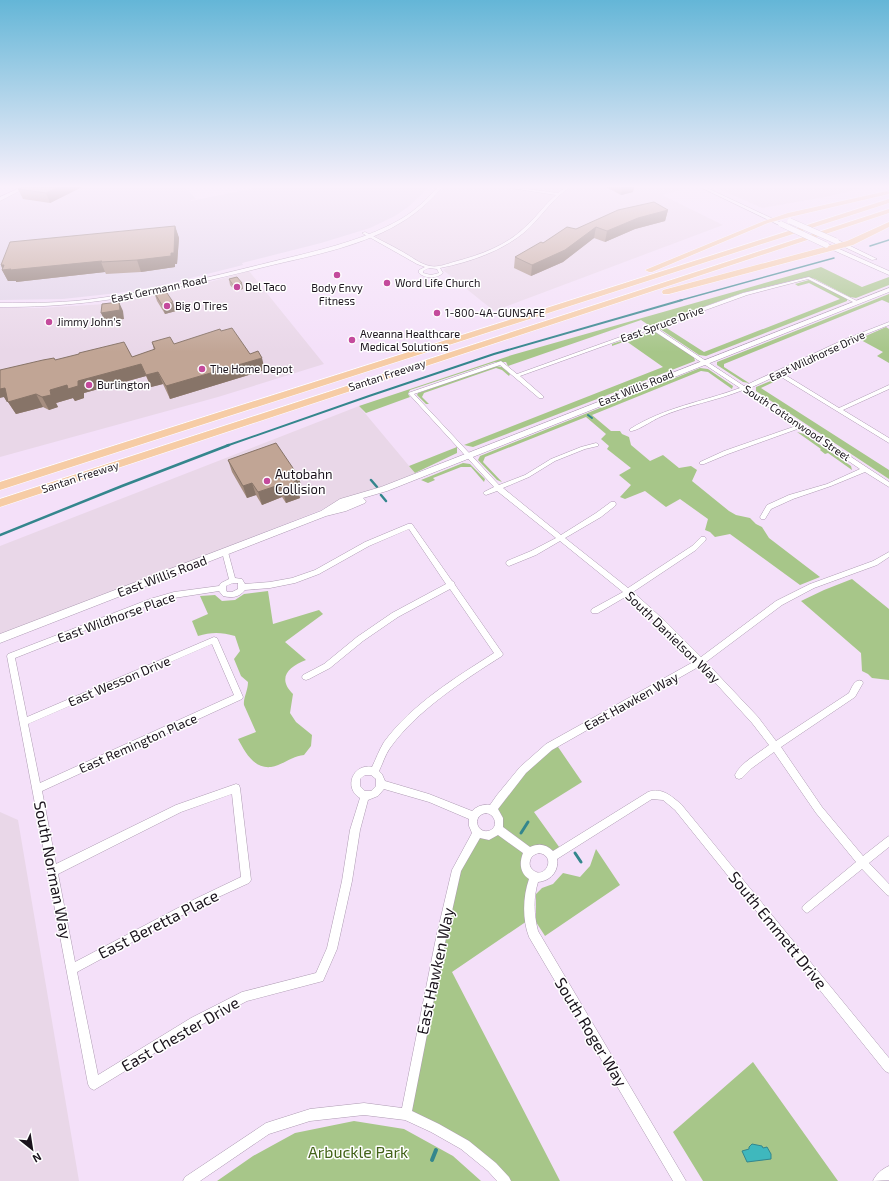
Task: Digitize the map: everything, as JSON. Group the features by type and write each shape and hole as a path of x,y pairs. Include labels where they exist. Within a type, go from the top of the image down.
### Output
{"highway":[{"path":"520,319 539,310 659,266 713,242"},
{"name":"Santan Freeway","path":"0,486 760,242"},
{"name":"Santan Freeway","path":"0,503 794,242"},
{"path":"478,345 503,341 648,297 842,242"},
{"path":"0,480 163,430 191,425"},
{"path":"0,509 80,480 121,463"}],"main road":[{"name":"East Germann Road","path":"0,303 85,298 138,290 336,242"},
{"name":"East Germann Road","path":"0,303 61,305 135,296 326,249 345,242"},
{"path":"829,242 889,266"},
{"path":"830,242 889,273"},
{"name":"East Willis Road","path":"0,639 324,513 344,501 384,489 704,361 889,290"}],"street":[{"path":"382,242 418,263 430,267"},
{"path":"418,263 421,268 420,271 425,276 438,275 441,271 454,264 480,255 504,242"},
{"path":"420,271 423,268 454,264"},
{"path":"436,267 441,271"},
{"name":"East Spruce Drive","path":"516,376 745,294 809,278 857,302"},
{"name":"East Wildhorse Drive","path":"744,389 780,374 831,347 889,323"},
{"name":"South Cottonwood Street","path":"653,328 889,485"},
{"name":"South Danielson Way","path":"516,376 501,363 411,393 498,488 628,592 701,662 755,720 775,746 819,810 862,862 889,891"},
{"path":"780,374 889,441"},
{"path":"516,376 541,397"},
{"path":"839,410 889,388"},
{"path":"632,430 642,423 677,409 744,389"},
{"path":"702,463 719,454 776,437 801,426"},
{"path":"486,493 527,476 553,460 583,448 596,445"},
{"path":"763,517 769,508 791,497 829,485 865,469"},
{"path":"509,564 520,560 559,538 605,511 613,504"},
{"path":"242,587 270,585 293,580 316,572 367,544 410,526 452,584 499,654 454,683 419,712 387,745 374,772"},
{"path":"595,611 628,592 694,548 703,540"},
{"path":"225,552 232,580"},
{"name":"East Hawken Way","path":"492,810 523,770 549,747 701,662 779,603 812,586 875,563 889,554"},
{"path":"232,580 240,581 242,587 237,594 230,595 225,594 222,588 226,583 232,580"},
{"path":"306,677 327,666 360,639 395,615 452,584"},
{"name":"East Wildhorse Place","path":"12,656 150,602 174,595 222,588"},
{"name":"East Wesson Drive","path":"24,722 214,640 239,697"},
{"name":"South Norman Way","path":"12,656 94,1084"},
{"path":"740,775 749,765 775,746 852,695 859,683"},
{"name":"East Remington Place","path":"37,789 239,697"},
{"path":"366,771 374,772 380,777 381,784 377,792 365,795 361,794 356,787 356,779 366,771"},
{"path":"381,784 429,798 473,817"},
{"name":"East Beretta Place","path":"53,871 179,808 236,788 246,880 198,902 72,969"},
{"name":"East Chester Drive","path":"94,1084 195,1022 246,996 319,977 332,949 356,830 365,795"},
{"name":"South Emmett Drive","path":"552,857 651,795 665,796 678,807 889,1067"},
{"path":"481,809 492,810 498,816 498,829 491,834 486,835 478,832 473,826 473,817 481,809"},
{"path":"498,829 529,852"},
{"name":"East Hawken Way","path":"406,1114 441,938 457,870 478,832"},
{"path":"807,908 889,841"},
{"path":"541,849 549,853 552,857 553,867 549,875 544,877 535,876 526,865 526,856 532,850 541,849"},
{"name":"South Roger Way","path":"535,876 532,883 528,907 532,933 680,1181"},
{"path":"190,1181 266,1129 310,1115 364,1109 406,1114 466,1144 492,1167 505,1181"},
{"path":"879,1181 889,1172"}],"shaded area":[{"path":"0,242 324,242 242,263 243,265 159,286 118,293 63,299 0,300"},
{"path":"381,242 677,242 494,311 443,270 453,264 436,267 426,266"},
{"path":"249,271 324,364 218,397 0,457 0,308 39,308 106,304 206,283"},
{"path":"359,406 415,473 391,484 336,502 321,510 6,633 0,634 0,546"},
{"path":"0,812 18,820 79,1181 0,1181"},
{"path":"752,1144 762,1146 763,1148 767,1147 771,1154 771,1159 747,1162 742,1151 749,1149"}],"green space":[{"path":"821,267 862,287 889,277 889,285 856,298 850,297 815,279 807,277 742,293 650,326 641,320 508,366 506,362 495,362 410,390 408,394 410,397 366,413 359,406 512,355"},
{"path":"809,280 847,298 847,301 706,356 699,355 660,329 660,327 675,322 678,323 665,327 704,352 840,299 809,283 798,286 795,284"},
{"path":"889,294 889,303 882,300 724,364 724,367 749,383 743,382 717,365 717,362"},
{"path":"886,327 889,329 889,363 877,356 883,352 859,339"},
{"path":"655,331 694,357 695,361 473,447 464,445 663,367 626,341 612,346 612,344"},
{"path":"496,366 502,367 510,374 509,376 502,370 496,368 424,393 422,397 429,404 426,404 417,395 418,393"},
{"path":"700,368 708,369 733,386 732,389 708,372 701,371 592,415 611,431 620,431 622,434 629,437 631,445 650,461 663,455 679,468 691,466 697,470 692,481 729,511 736,515 750,518 762,527 769,538 820,577 800,585 730,534 715,537 710,532 705,530 708,519 680,499 666,507 645,491 625,499 620,497 631,485 619,475 631,468 607,449 609,446 601,439 606,434 586,417 485,457 483,462 502,482 497,480 478,460 480,456"},
{"path":"778,378 782,378 761,388 889,470 889,479 756,391 756,387"},
{"path":"797,432 804,434 851,466 852,470 828,453 825,454 820,450 821,449"},
{"path":"457,447 457,453 415,473 409,466"},
{"path":"463,463 470,464 485,479 484,482 471,467 461,467 433,478 435,480 428,483 421,480"},
{"path":"852,579 889,609 889,680 872,678 862,671 861,653 801,601"},
{"path":"268,591 273,624 319,610 323,614 285,642 306,660 294,666 285,678 288,688 293,694 290,713 296,722 312,735 311,746 304,755 271,767 265,767 251,759 238,739 256,732 244,705 248,682 241,676 234,659 240,651 235,636 216,633 198,636 192,621 208,614 200,596 215,595 222,601 235,600 244,594"},
{"path":"556,744 582,782 534,812 562,851 552,857 545,850 527,856 531,873 530,919 452,972 560,1181 505,1181 492,1167 406,1114 457,870 478,832 495,832 495,813 498,799"},
{"path":"596,849 620,885 545,936 536,922 536,894 542,888 553,884 563,873 580,877 590,866"},
{"path":"753,1062 838,1181 703,1181 673,1132"},
{"name":"Arbuckle Park","path":"354,1121 404,1129 453,1156 481,1181 217,1181 253,1156 295,1133"}],"building":[{"path":"10,242 174,242 174,253 171,253 171,256 10,270 11,269 2,270 4,265 1,265"},
{"path":"541,242 576,242 565,250 532,265 515,257"},
{"path":"237,277 242,283 233,285 229,279"},
{"path":"165,290 173,302 162,305 154,292"},
{"path":"119,302 120,310 101,313 102,304"},
{"path":"232,328 250,354 258,351 262,358 166,386 158,372 146,375 141,364 78,381 78,386 68,389 67,385 50,390 51,395 42,397 36,394 8,402 5,388 0,389 0,370 54,358 55,360 124,342 132,357 155,349 152,342 170,337 174,344 220,329 221,331"},
{"name":"Autobahn Collision","path":"276,443 299,477 293,479 297,485 283,491 279,485 258,492 252,483 243,486 228,460"}],"waterway":[{"path":"870,246 882,242"},
{"path":"678,301 834,258"},
{"path":"226,446 494,354 682,300"},
{"path":"588,415 592,418"},
{"path":"0,535 229,445"},
{"path":"371,480 377,487"},
{"path":"381,495 386,501"},
{"path":"521,833 528,822"},
{"path":"575,853 581,862"},
{"path":"432,1160 436,1150"}],"place":[{"name":"Body Envy Fitness","path":"337,275"},
{"name":"Word Life Church","path":"387,283"},
{"name":"Del Taco","path":"237,287"},
{"name":"Big O Tires","path":"167,306"},
{"name":"1-800-4A-GUNSAFE","path":"437,313"},
{"name":"Jimmy John's","path":"49,322"},
{"name":"Aveanna Healthcare Medical Solutions","path":"352,340"},
{"name":"The Home Depot","path":"202,369"},
{"name":"Burlington","path":"89,385"},
{"name":"Autobahn Collision","path":"267,481"}]}
